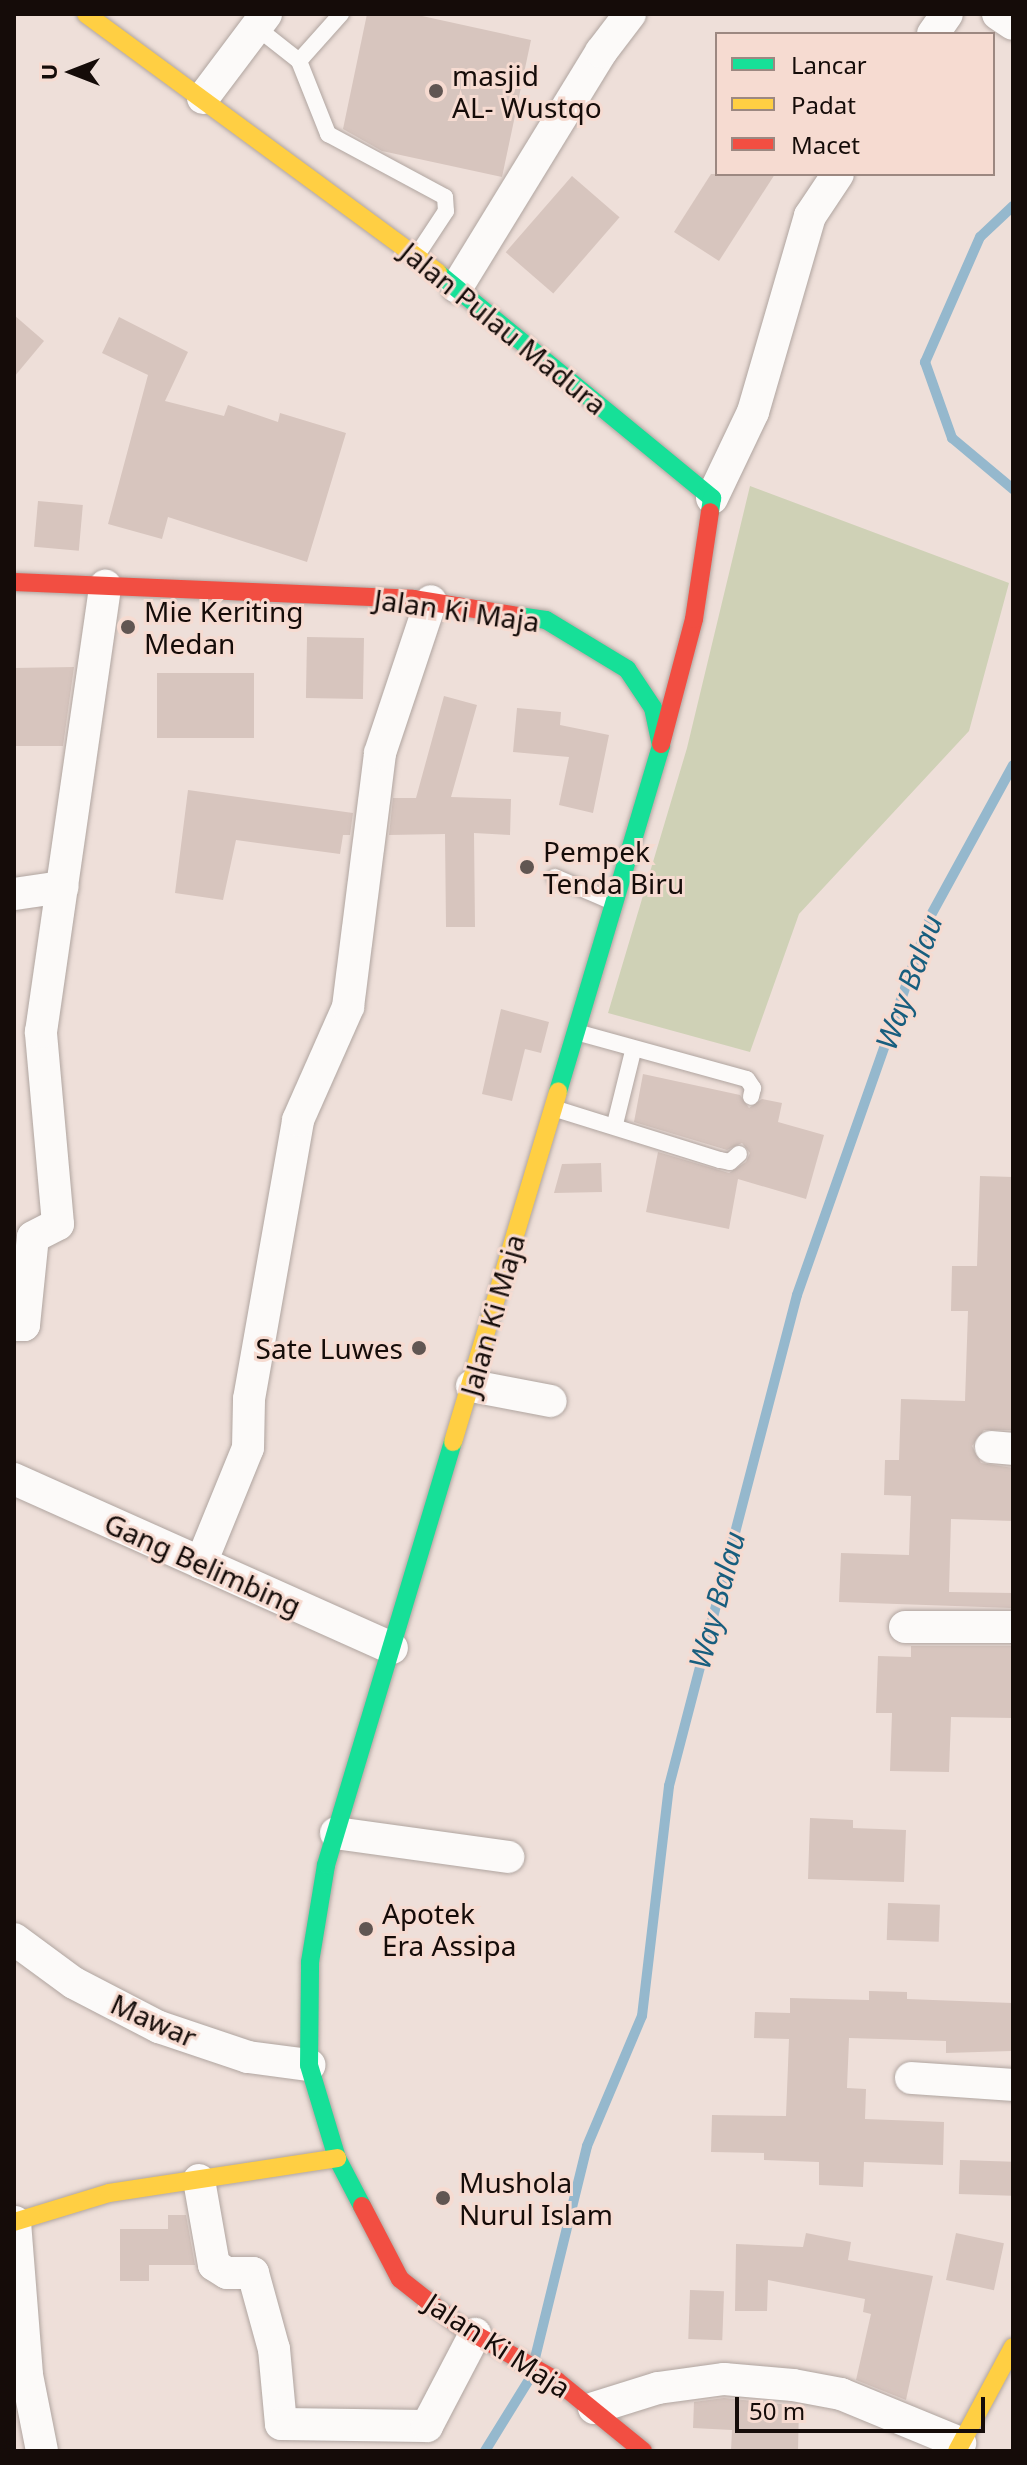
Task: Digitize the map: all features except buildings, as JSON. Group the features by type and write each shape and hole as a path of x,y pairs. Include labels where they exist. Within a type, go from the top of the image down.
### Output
{"main road":[{"name":"Jalan Pulau Madura","path":"86,14 457,287 712,498"},
{"path":"661,746 697,606 712,498"},
{"name":"Jalan Ki Maja","path":"14,582 431,601 546,620 627,669 653,708 661,746 336,1833 310,1962 309,2065 337,2158 400,2279 466,2329 557,2381 594,2408 643,2451"},
{"path":"15,2222 109,2193 337,2158"},
{"path":"958,2447 1013,2347"}],"street":[{"path":"457,287 601,52 630,14"},
{"path":"934,32 947,14"},
{"path":"998,14 1013,24"},
{"path":"203,98 261,20"},
{"path":"712,498 753,412 810,216 837,176"},
{"path":"14,1325 24,1325 33,1237 58,1224 41,1032 105,586"},
{"path":"201,1563 248,1448 249,1399 298,1120 348,1007 380,753 431,601"},
{"path":"14,894 62,887"},
{"path":"472,1386 551,1401"},
{"name":"Gang Belimbing","path":"14,1479 392,1648"},
{"path":"905,1627 1013,1627"},
{"path":"336,1833 508,1857"},
{"name":"Mawar","path":"14,1939 74,1983 159,2027 248,2057 309,2065"},
{"path":"911,2078 1013,2085"},
{"path":"199,2180 214,2265 227,2273 253,2273 274,2349 281,2424 427,2426 466,2329"},
{"path":"15,2222 27,2375 42,2451"},
{"path":"594,2408 658,2388 724,2379 793,2385 841,2394 958,2447"}],"lane":[{"path":"299,61 341,14"},
{"path":"261,20 299,61 328,134 445,197 446,211 416,256"},
{"path":"555,877 614,902"},
{"path":"575,1032 633,1051 747,1079 753,1088 751,1097"},
{"path":"615,1124 633,1051"},
{"path":"552,1108 615,1124 720,1160 730,1162 739,1154"}],"green space":[{"path":"750,486 1009,583 969,731 799,914 750,1052 608,1013 687,748"}],"waterway":[{"name":"Way Balau","path":"1013,206 980,237 925,362 952,438 1013,489"},
{"name":"Way Balau","path":"535,2358 587,2146 642,2016 669,1786 797,1295 931,915 1013,765"},
{"name":"Way Balau","path":"485,2451 530,2378"}],"traffic: fast":[{"path":"438,273 712,498 710,512"},
{"path":"518,616 546,620 627,669 653,708 661,746 558,1091"},
{"path":"362,2206 337,2158 309,2065 310,1962 326,1865 453,1442"}],"traffic: slow":[{"path":"86,14 438,273"},
{"path":"453,1442 558,1091"},
{"path":"14,2222 109,2193 337,2158"},
{"path":"957,2451 1013,2347"}],"traffic: jam":[{"path":"661,744 694,619 710,512"},
{"path":"14,582 413,599 518,616"},
{"path":"362,2206 400,2279 457,2324 557,2381 643,2451"}],"place":[{"name":"masjid AL- Wustqo","path":"436,91"},
{"name":"Mie Keriting Medan","path":"128,627"},
{"name":"Pempek Tenda Biru","path":"527,867"},
{"name":"Sate Luwes","path":"419,1348"},
{"name":"Apotek Era Assipa","path":"366,1929"},
{"name":"Mushola Nurul Islam","path":"443,2198"}]}
